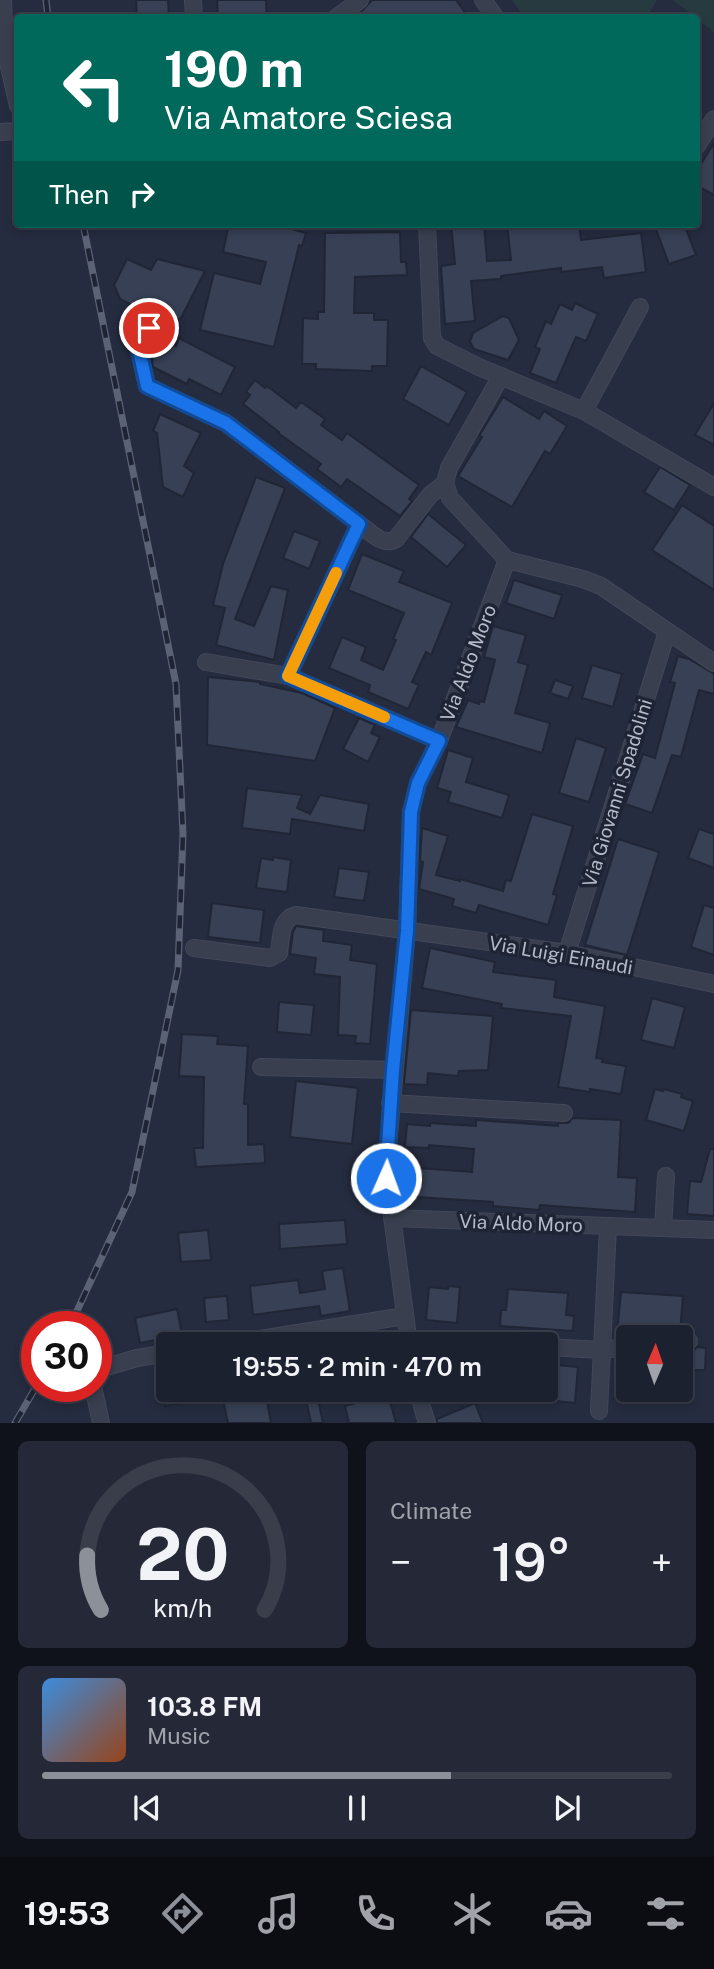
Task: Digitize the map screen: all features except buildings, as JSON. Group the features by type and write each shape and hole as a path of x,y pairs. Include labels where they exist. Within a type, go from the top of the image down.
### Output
{"street":[{"path":"3,0 5,49 14,88"},
{"path":"341,14 360,0"},
{"path":"700,141 714,119"},
{"path":"427,228 433,342 479,367 584,411 714,487"},
{"path":"584,411 640,307"},
{"path":"149,328 139,350 147,386 226,423 384,542 393,542 430,495 445,483"},
{"path":"501,376 449,468 445,483 450,498 507,560 601,586 714,663"},
{"path":"288,676 359,524"},
{"name":"Via Aldo Moro","path":"407,1332 386,1171 407,931 412,804 418,783 439,741 507,560"},
{"name":"Via Giovanni Spadolini","path":"566,953 667,632"},
{"path":"206,662 288,676 439,741"},
{"path":"194,948 270,958 279,953 287,918 296,915 407,931"},
{"name":"Via Luigi Einaudi","path":"407,931 566,953 714,984"},
{"path":"261,1067 393,1070"},
{"path":"390,1103 564,1113"},
{"path":"663,1228 666,1176"},
{"name":"Via Aldo Moro","path":"392,1217 714,1230"},
{"name":"Via Aldo Moro","path":"599,1410 608,1226"},
{"path":"303,1332 405,1316"},
{"path":"558,1348 616,1348"},
{"path":"112,1361 156,1355"},
{"path":"96,1402 101,1423"},
{"path":"421,1402 427,1423"}],"shaded area":[{"path":"512,0 657,0 649,14 522,14"},
{"path":"673,0 714,0 714,32 700,21 700,14 691,14"}],"railway":[{"path":"46,0 48,14"},
{"path":"77,1311 132,1192 178,970 183,834 176,684 84,228"},
{"path":"15,1423 27,1402"}],"slow traffic":[{"path":"336,573 288,676 384,717"}],"route":[{"path":"149,328 139,350 147,386 226,423 359,524 288,676 439,741 418,783 411,812 407,931 393,1070 386,1178"}]}
